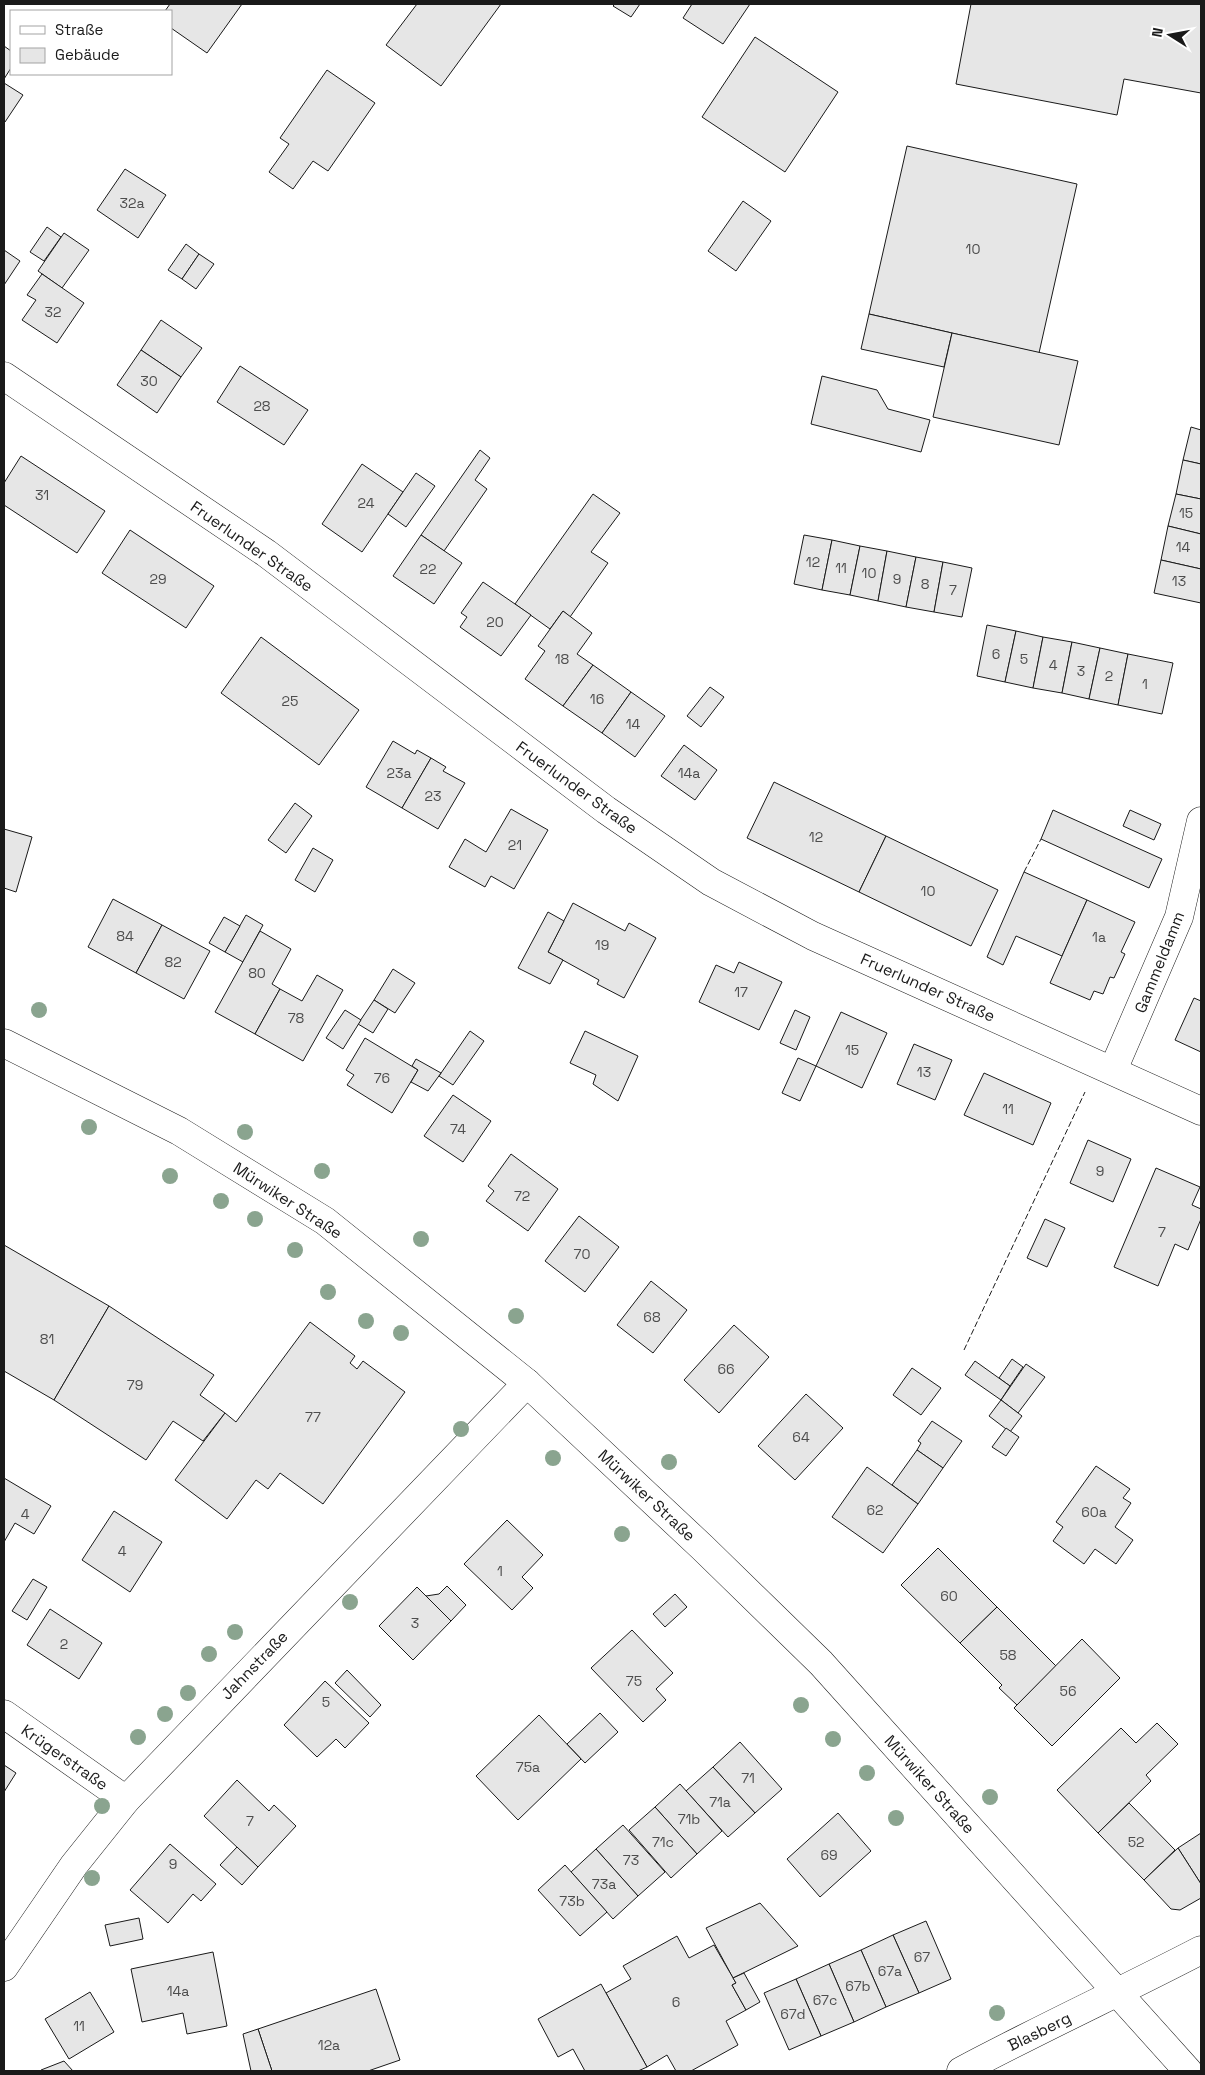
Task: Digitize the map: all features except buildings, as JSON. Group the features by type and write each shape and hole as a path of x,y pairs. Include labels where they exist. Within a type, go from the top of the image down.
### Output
{"street":[{"name":"Fruerlunder Straße","path":"4,376 266,553 606,810 711,882 813,936 1201,1111"},
{"name":"Gammeldamm","path":"1113,1070 1179,917 1201,821"},
{"name":"Mürwiker Straße","path":"4,1043 179,1131 325,1220 527,1383 703,1548 821,1663 1188,2071"},
{"name":"Jahnstraße","path":"4,1967 74,1865 126,1800 527,1383"},
{"name":"Krügerstraße","path":"4,1714 126,1800"},
{"name":"Blasberg","path":"961,2071 1034,2032 1118,1993 1201,1950"}],"fence":[{"path":"1024,872 1041,839"},
{"path":"964,1350 1085,1092"}]}
